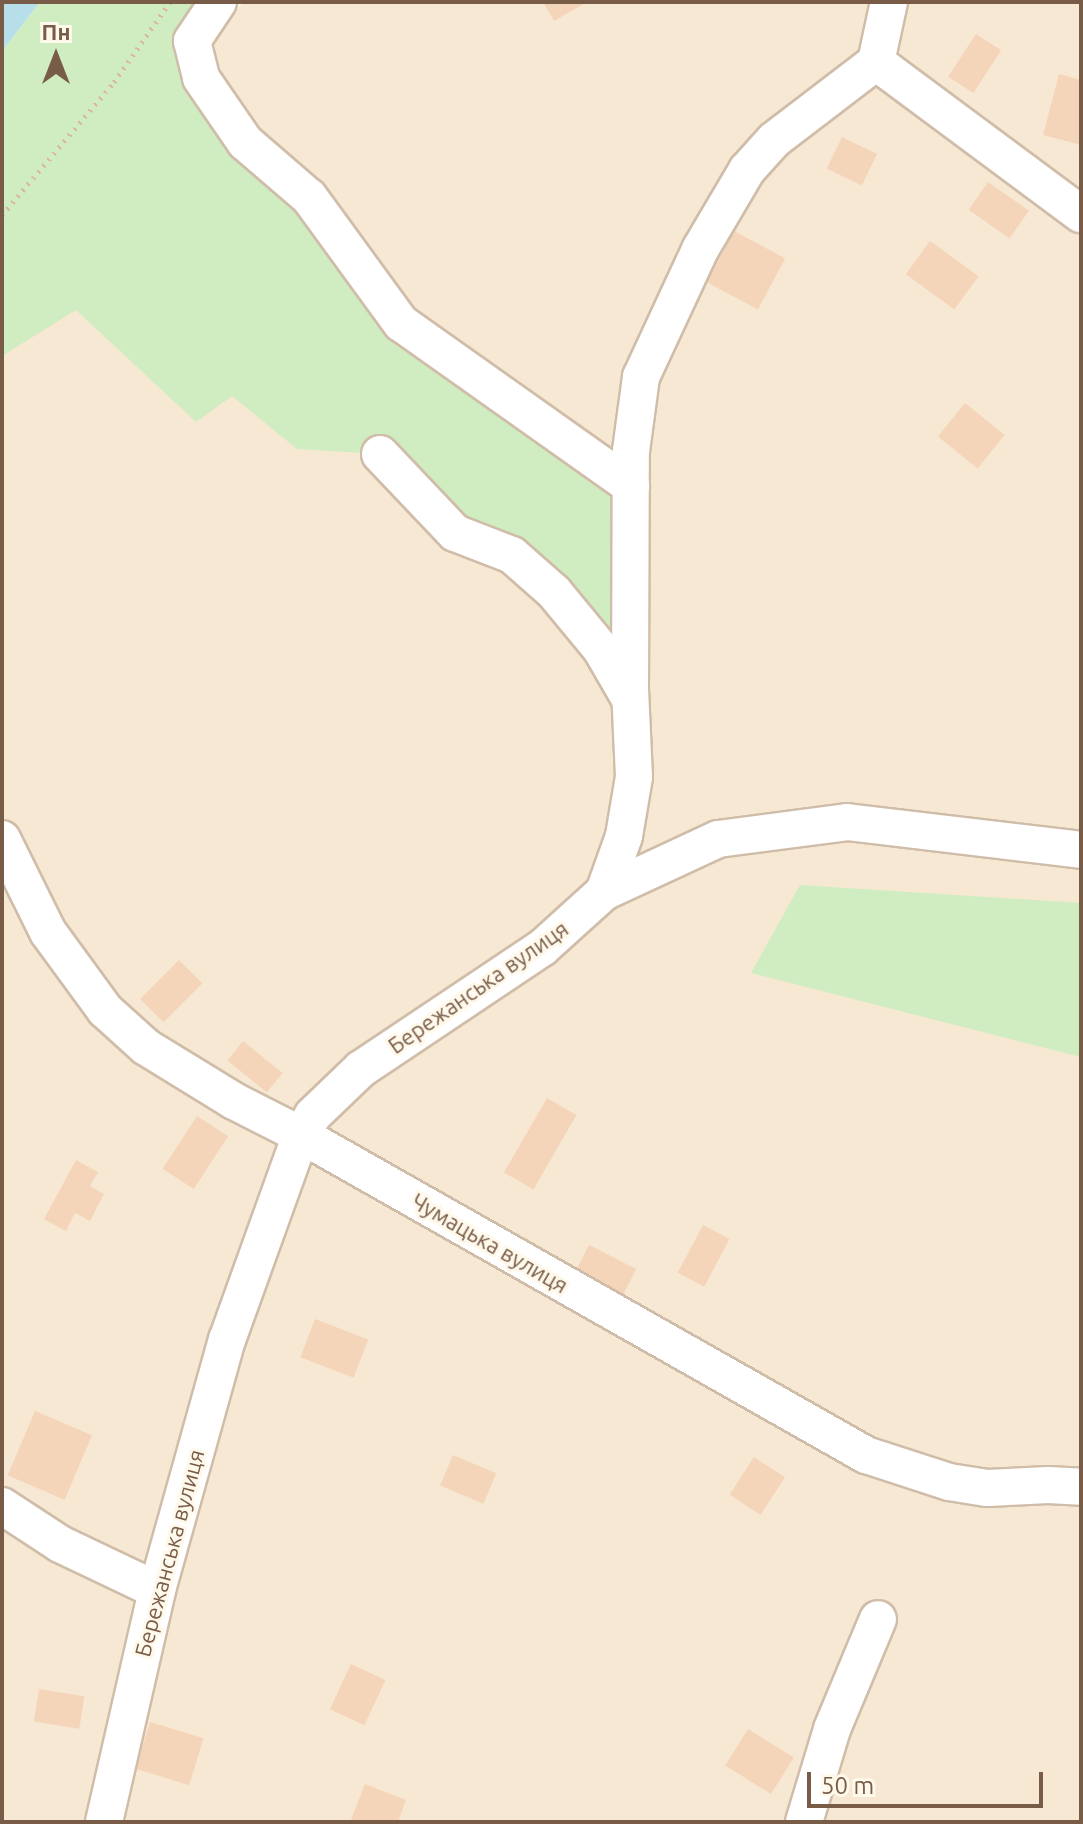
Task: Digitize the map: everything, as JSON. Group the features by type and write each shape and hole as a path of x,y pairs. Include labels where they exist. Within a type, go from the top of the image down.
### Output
{"street":[{"path":"218,2 192,41 201,78 245,142 309,197 401,323 631,486"},
{"path":"889,2 876,62 1081,214"},
{"name":"Бережанська вулиця","path":"104,1822 157,1590 227,1340 301,1135 313,1115 361,1069 542,948 604,892 624,836 634,777 631,451 641,377 701,248 747,170 774,140 876,62"},
{"path":"380,454 455,533 512,555 554,592 601,649 631,701"},
{"path":"604,892 718,839 847,822 1081,850"},
{"name":"Чумацька вулиця","path":"2,839 11,884 105,1010 146,1047 234,1101 301,1135 866,1455 949,1482 988,1488 1081,1487"},
{"path":"2,1506 60,1544 157,1590"},
{"path":"804,1822 832,1729 878,1619"}],"path":[{"path":"2,215 114,82 170,2"}],"shaded area":[{"path":"244,2 1081,2 1081,1822 2,1822 2,258"}],"green space":[{"path":"40,2 218,2 193,42 401,323 631,486 631,701 601,649 380,454 297,449 232,396 196,422 76,310 2,356 2,51"},
{"path":"800,885 1081,903 1081,1057 751,973"}],"water":[{"path":"2,2 40,2 2,51"}],"building":[{"path":"543,2 587,2 554,21"},
{"path":"976,34 1001,50 973,93 948,77"},
{"path":"1059,74 1081,80 1081,145 1043,135"},
{"path":"842,137 877,154 862,186 827,168"},
{"path":"988,182 1029,211 1009,239 968,210"},
{"path":"734,231 785,258 758,309 707,282"},
{"path":"930,241 979,276 954,309 906,274"},
{"path":"965,403 1005,435 978,469 938,436"},
{"path":"179,960 202,983 163,1022 140,999"},
{"path":"243,1041 283,1073 267,1093 227,1060"},
{"path":"547,1098 576,1115 533,1189 504,1172"},
{"path":"197,1116 228,1136 194,1189 163,1169"},
{"path":"76,1160 98,1172 90,1186 104,1194 90,1221 75,1213 66,1231 44,1219"},
{"path":"703,1225 729,1239 704,1287 678,1273"},
{"path":"589,1245 636,1269 621,1298 574,1274"},
{"path":"315,1319 368,1339 354,1378 300,1357"},
{"path":"35,1411 92,1435 65,1500 8,1475"},
{"path":"453,1455 496,1473 483,1504 440,1485"},
{"path":"754,1457 785,1477 761,1515 729,1495"},
{"path":"351,1664 385,1680 364,1725 330,1709"},
{"path":"39,1689 84,1696 79,1729 34,1722"},
{"path":"150,1722 204,1738 189,1785 136,1769"},
{"path":"748,1729 794,1758 771,1794 725,1765"},
{"path":"365,1784 406,1800 398,1822 350,1822"}]}
